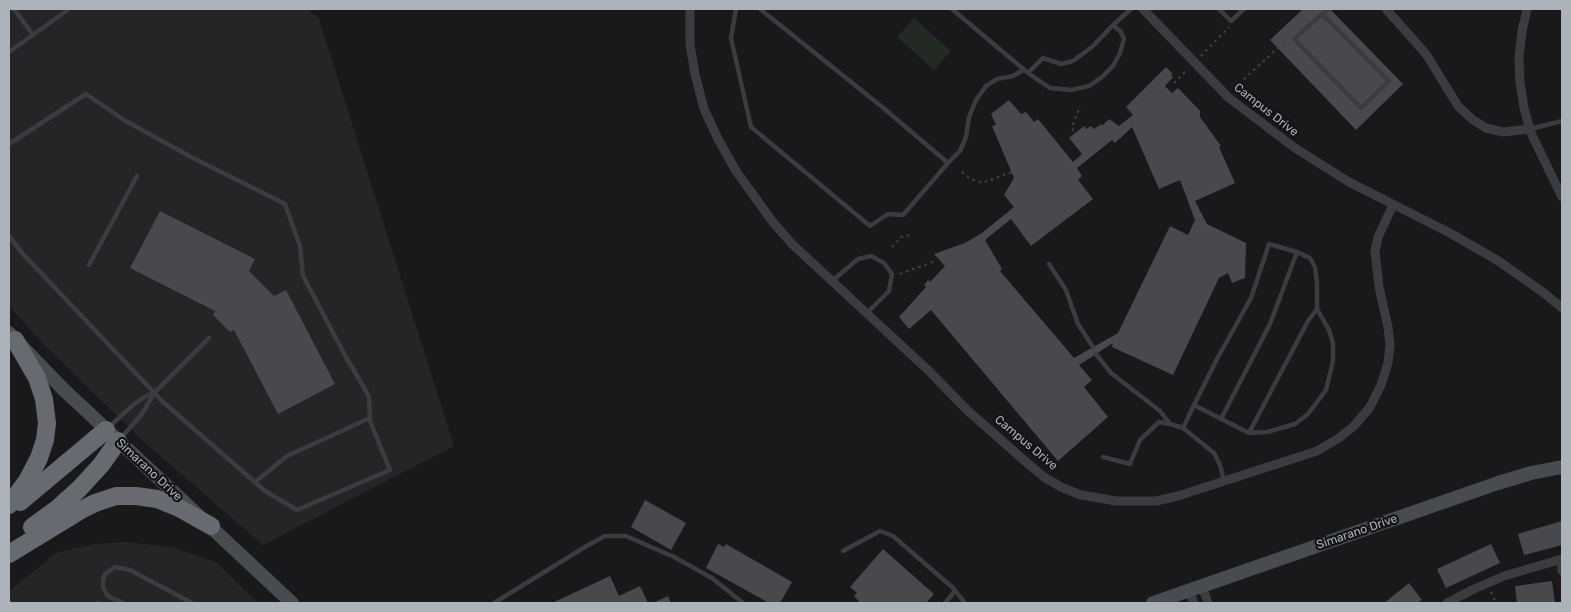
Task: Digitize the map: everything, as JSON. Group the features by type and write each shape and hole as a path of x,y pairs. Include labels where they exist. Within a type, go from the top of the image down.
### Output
{"highway":[{"path":"9,505 31,475 39,458 45,440 47,424 44,399 37,378 26,357 12,337"},
{"path":"9,512 112,435"},
{"path":"9,542 44,519 72,496 101,465 112,435"},
{"path":"9,554 88,506 116,496 157,499 179,508 210,526"}],"street":[{"name":"Campus Drive","path":"690,9 690,45 704,109 718,139 736,170 772,221 792,244 1026,462 1044,477 1081,495 1116,501 1156,501 1178,496 1317,451 1340,438 1354,426 1370,406 1381,385 1388,363 1390,345 1388,327 1379,287 1375,251 1378,237 1393,205"},
{"name":"Campus Drive","path":"1143,9 1229,98 1324,168 1448,232 1497,260 1562,308"},
{"path":"1386,9 1426,54 1458,106 1473,120 1486,128 1503,132 1530,129"},
{"path":"1527,9 1519,57 1520,83 1524,108 1541,156 1562,197"},
{"name":"Simarano Drive","path":"12,337 112,435 292,603"},
{"name":"Simarano Drive","path":"1153,603 1195,594 1498,483 1562,466"},
{"path":"1447,603 1504,576 1562,560 1562,571"},
{"path":"1195,594 1208,603"}],"lane":[{"path":"14,9 33,35"},
{"path":"9,52 69,9"},
{"path":"736,9 731,38 751,127 870,226 888,214 903,215 948,163 960,152 966,137 968,117 976,100 986,86 997,79 1026,72 1043,58 1062,64 1073,61 1092,47 1131,9"},
{"path":"760,9 881,106 948,163"},
{"path":"952,9 1026,72 1050,88 1070,90 1089,86 1113,66 1120,53 1124,39 1121,32 1113,25"},
{"path":"1219,9 1231,21 1244,9"},
{"path":"1322,14 1389,80 1361,108 1294,39 1322,14 1329,9"},
{"path":"9,144 86,94 124,120 190,157 285,204 300,246 303,276 369,396 370,418 390,470 297,510 265,491 154,393 23,254 9,236"},
{"path":"1530,129 1562,121"},
{"path":"89,265 137,176"},
{"path":"1183,428 1194,405 1251,298 1269,244 1310,258 1315,267 1317,309 1329,330 1333,343 1333,361 1326,390 1308,414 1295,424 1267,432 1249,433 1194,405"},
{"path":"1221,419 1270,324 1297,252"},
{"path":"832,281 858,259 871,256 884,263 892,274 888,291 867,313"},
{"path":"1049,264 1066,290 1078,324 1093,347"},
{"path":"1249,433 1308,321 1317,309"},
{"path":"112,435 142,414 154,393 209,338"},
{"path":"1096,354 1111,372 1160,411 1170,424"},
{"path":"112,435 134,404 154,393"},
{"path":"255,482 287,456 370,418"},
{"path":"1103,457 1130,464 1140,440 1150,430 1159,422 1170,424 1183,428 1214,453 1220,465 1224,481"},
{"path":"843,551 880,531 894,536 955,591 965,603"},
{"path":"494,603 585,546 605,536 626,536 674,557 712,578 743,603"},
{"path":"123,603 115,602 104,591 103,579 110,569 121,567 130,570 192,603"},
{"path":"945,603 955,591"}],"path":[{"path":"1201,56 1229,29 1231,21"},
{"path":"1234,88 1278,48 1294,39"},
{"path":"1174,83 1188,69"},
{"path":"1073,131 1072,127 1080,106"},
{"path":"962,172 969,178 982,182 1012,172"},
{"path":"892,247 901,237 910,235"},
{"path":"900,274 935,261"},
{"path":"1490,590 1496,603"}],"shaded area":[{"path":"9,9 307,9 319,19 454,446 263,545 144,442 45,346 9,306"},
{"path":"914,18 951,51 934,70 897,37"},
{"path":"125,542 172,547 216,562 258,603 9,603 9,591 56,553 94,544"}],"building":[{"path":"1303,9 1330,9 1403,84 1356,130 1270,40"},
{"path":"1166,67 1173,74 1171,75 1173,77 1165,86 1172,93 1178,88 1200,111 1200,117 1221,146 1219,147 1235,183 1195,201 1207,224 1246,243 1245,278 1232,283 1228,273 1219,278 1173,375 1112,347 1113,343 1079,365 1092,380 1084,387 1108,417 1058,461 931,310 909,329 899,317 926,287 924,285 928,280 930,282 945,266 934,254 965,243 982,233 1014,207 1004,195 1014,178 992,126 996,125 991,114 1009,100 1021,114 1026,112 1034,122 1038,119 1073,162 1082,154 1069,138 1084,126 1086,129 1091,126 1094,129 1101,124 1102,126 1109,119 1119,126 1133,115 1126,107","holes":["1132,127 1159,189 1180,180 1195,220 1188,235 1170,226 1118,333 1074,358 1000,271 1002,269 985,240 1011,219 1031,246 1093,199 1078,180 1082,176 1077,168 1112,140 1115,143"]},
{"path":"160,211 255,259 249,271 274,296 286,290 335,384 278,414 234,330 230,332 213,315 215,311 130,268"},
{"path":"645,500 686,523 671,550 631,527"},
{"path":"1562,521 1562,545 1524,555 1518,534"},
{"path":"718,544 724,547 726,544 792,582 780,603 769,603 706,568"},
{"path":"1491,544 1500,563 1446,588 1437,569"},
{"path":"883,549 934,594 926,603 857,603 859,601 854,596 857,593 850,587"},
{"path":"610,576 619,596 640,586 648,603 552,603"},
{"path":"1552,581 1555,603 1517,603 1515,586"},
{"path":"1409,583 1422,600 1417,603 1384,603"},
{"path":"668,596 671,603 653,603"}]}
